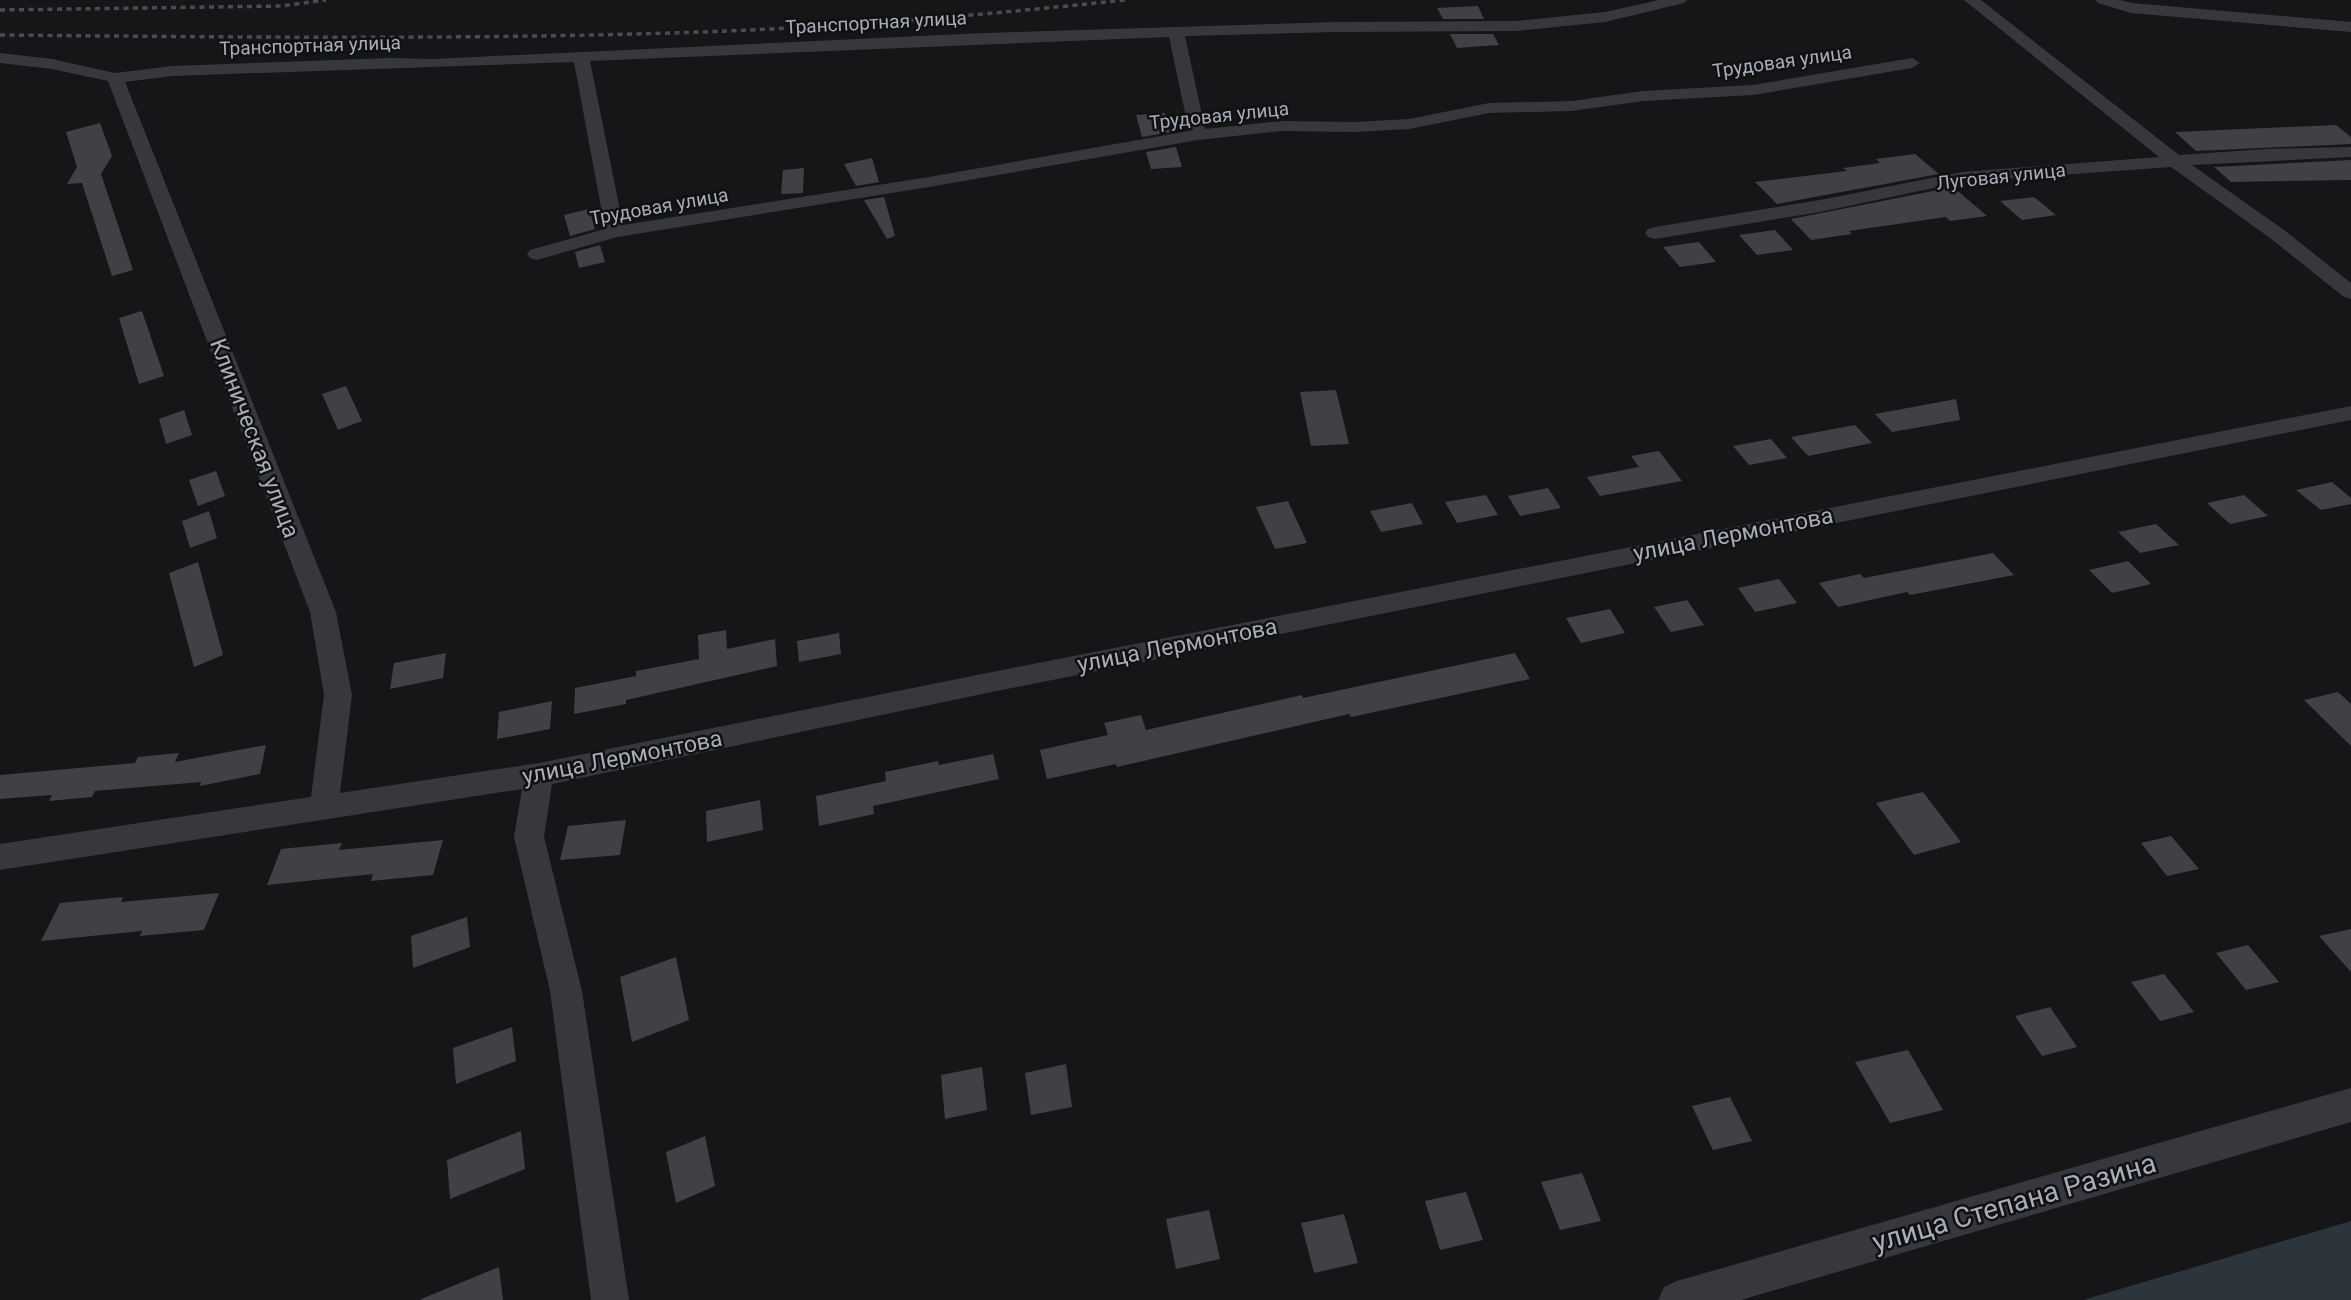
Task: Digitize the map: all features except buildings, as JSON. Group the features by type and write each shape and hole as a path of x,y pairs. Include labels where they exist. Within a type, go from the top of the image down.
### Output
{"street":[{"name":"Транспортная улица","path":"0,58 52,64 115,78 172,71 581,58 984,38 1324,27 1517,26 1605,17 1679,0"},
{"path":"1972,0 2175,161 2277,234 2351,293"},
{"path":"2103,0 2131,8 2351,27"},
{"path":"1175,32 1198,135"},
{"path":"581,58 615,232"},
{"name":"Трудовая улица","path":"537,254 615,232 929,182 1198,135 1282,126 1355,127 1409,124 1489,107 1572,106 1643,96 1753,90 1912,64"},
{"name":"Клиническая улица","path":"115,78 323,612 338,695 324,809"},
{"name":"Луговая улица","path":"1655,233 1820,206 1962,177 2175,161 2351,152"},
{"name":"улица Лермонтова","path":"0,857 539,775 1028,674 2351,413"},
{"path":"539,775 529,837 566,991 610,1300"},
{"name":"улица Степана Разина","path":"1677,1300 2351,1105"}],"shaded area":[{"path":"2351,1221 2351,1300 2083,1300"}],"railway":[{"path":"0,10 281,6 326,0"},
{"path":"0,35 614,35 914,20 1125,0"}]}
